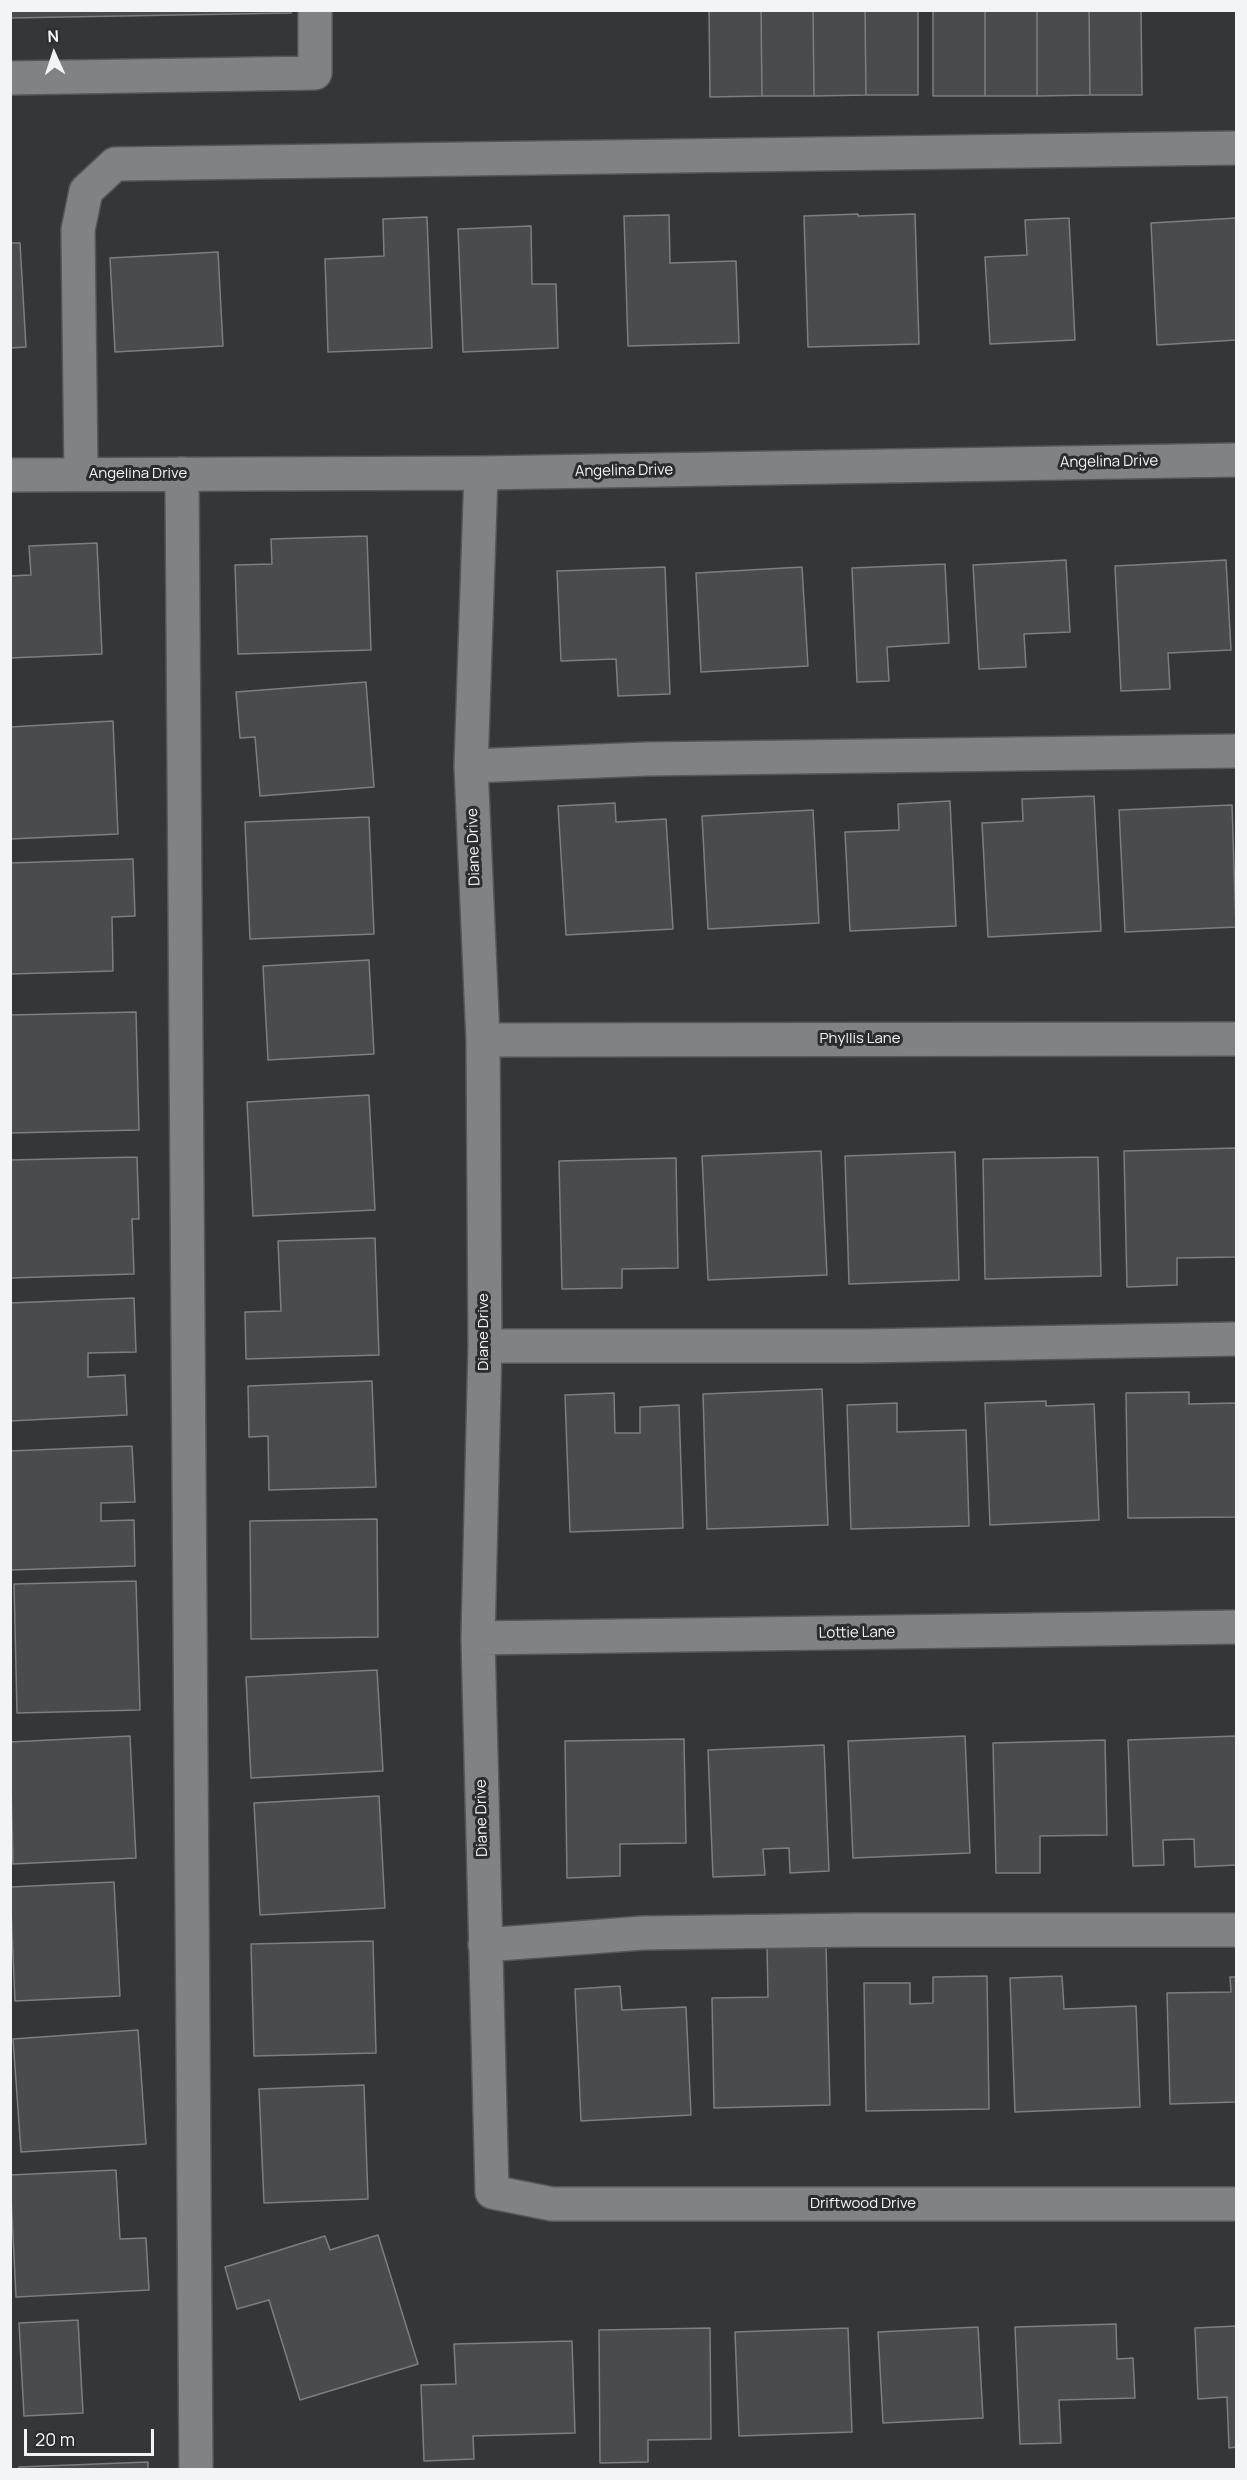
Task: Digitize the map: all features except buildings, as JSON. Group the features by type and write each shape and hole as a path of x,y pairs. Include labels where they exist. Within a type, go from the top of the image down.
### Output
{"street":[{"path":"10,78 315,73 315,10"},
{"path":"81,474 78,230 86,191 115,164 1236,148"},
{"name":"Angelina Drive","path":"10,475 481,473 1236,460"},
{"name":"Diane Drive","path":"481,473 471,766 483,1040 484,1347 478,1638 492,2192"},
{"path":"182,474 195,2469"},
{"path":"471,766 647,759 1236,751"},
{"name":"Phyllis Lane","path":"483,1040 1236,1039"},
{"path":"484,1347 851,1346 1236,1339"},
{"name":"Lottie Lane","path":"478,1638 1236,1627"},
{"path":"485,1945 643,1933 856,1930 1236,1930"},
{"name":"Driftwood Drive","path":"492,2192 552,2204 1236,2204"}]}
